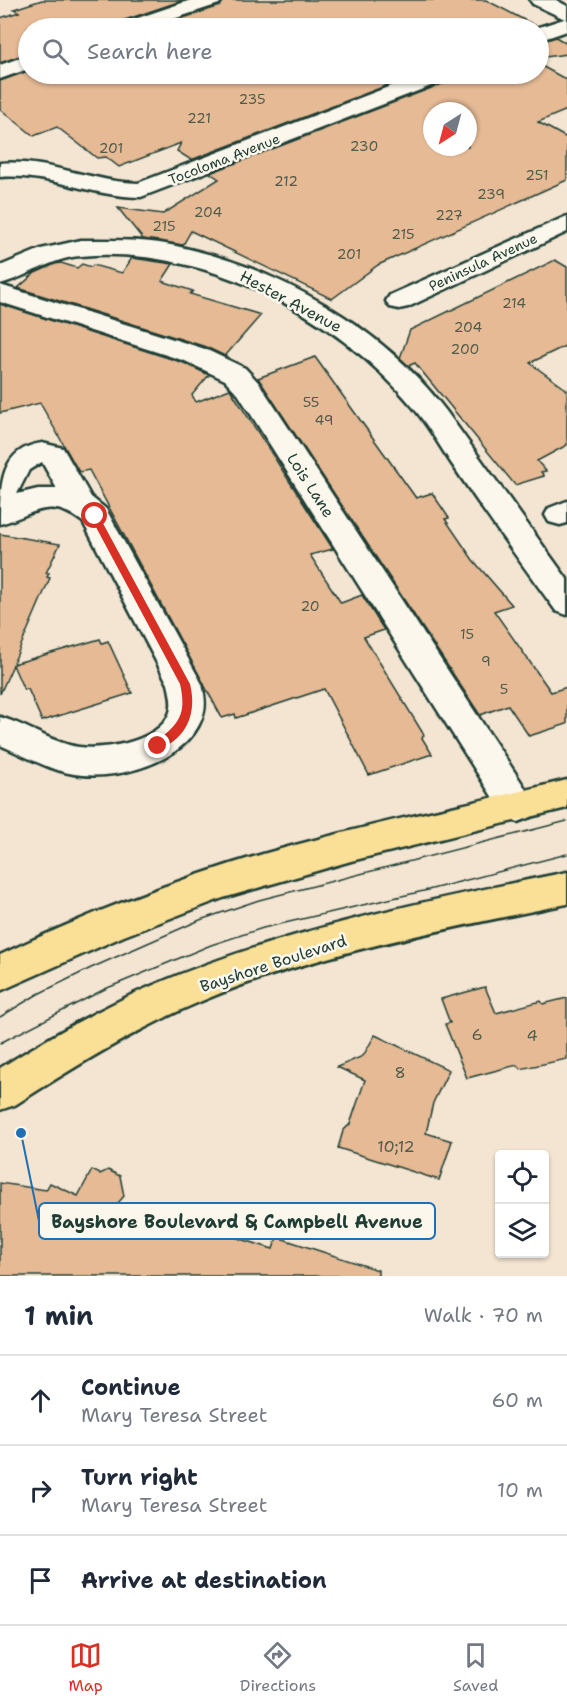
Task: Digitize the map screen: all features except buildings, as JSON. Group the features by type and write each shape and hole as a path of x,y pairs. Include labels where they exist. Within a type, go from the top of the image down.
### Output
{"main road":[{"path":"0,974 160,905 223,882 298,860 567,794"},
{"name":"Bayshore Boulevard","path":"0,1091 118,1020 253,966 413,922 567,888"}],"street":[{"path":"158,18 212,0"},
{"path":"540,0 567,14"},
{"path":"549,31 567,24"},
{"path":"0,72 18,66"},
{"name":"Tocoloma Avenue","path":"0,170 29,168 123,190 141,190 415,84"},
{"name":"Peninsula Avenue","path":"399,301 567,223"},
{"name":"Hester Avenue","path":"0,276 50,255 80,248 151,249 191,256 225,266 302,303 343,328 383,360 418,395 567,603"},
{"name":"Lois Lane","path":"0,293 195,355 235,374 249,389 519,807"},
{"path":"0,498 20,460 43,452 53,455 80,504 95,516 185,684 189,701 186,716 176,732 158,746 118,759 92,763 68,759 0,729"},
{"path":"0,514 11,506 34,499 59,498 80,504"}],"tram line":[{"path":"0,1017 38,994 91,968 200,920 259,900 567,821"},
{"path":"0,1043 105,989 211,945 263,928 428,890 567,854"}],"place":[{"name":"Bayshore Boulevard & Campbell Avenue","path":"21,1133"}],"route":[{"path":"95,516 185,684 189,701 186,716 176,732 158,746"}]}
